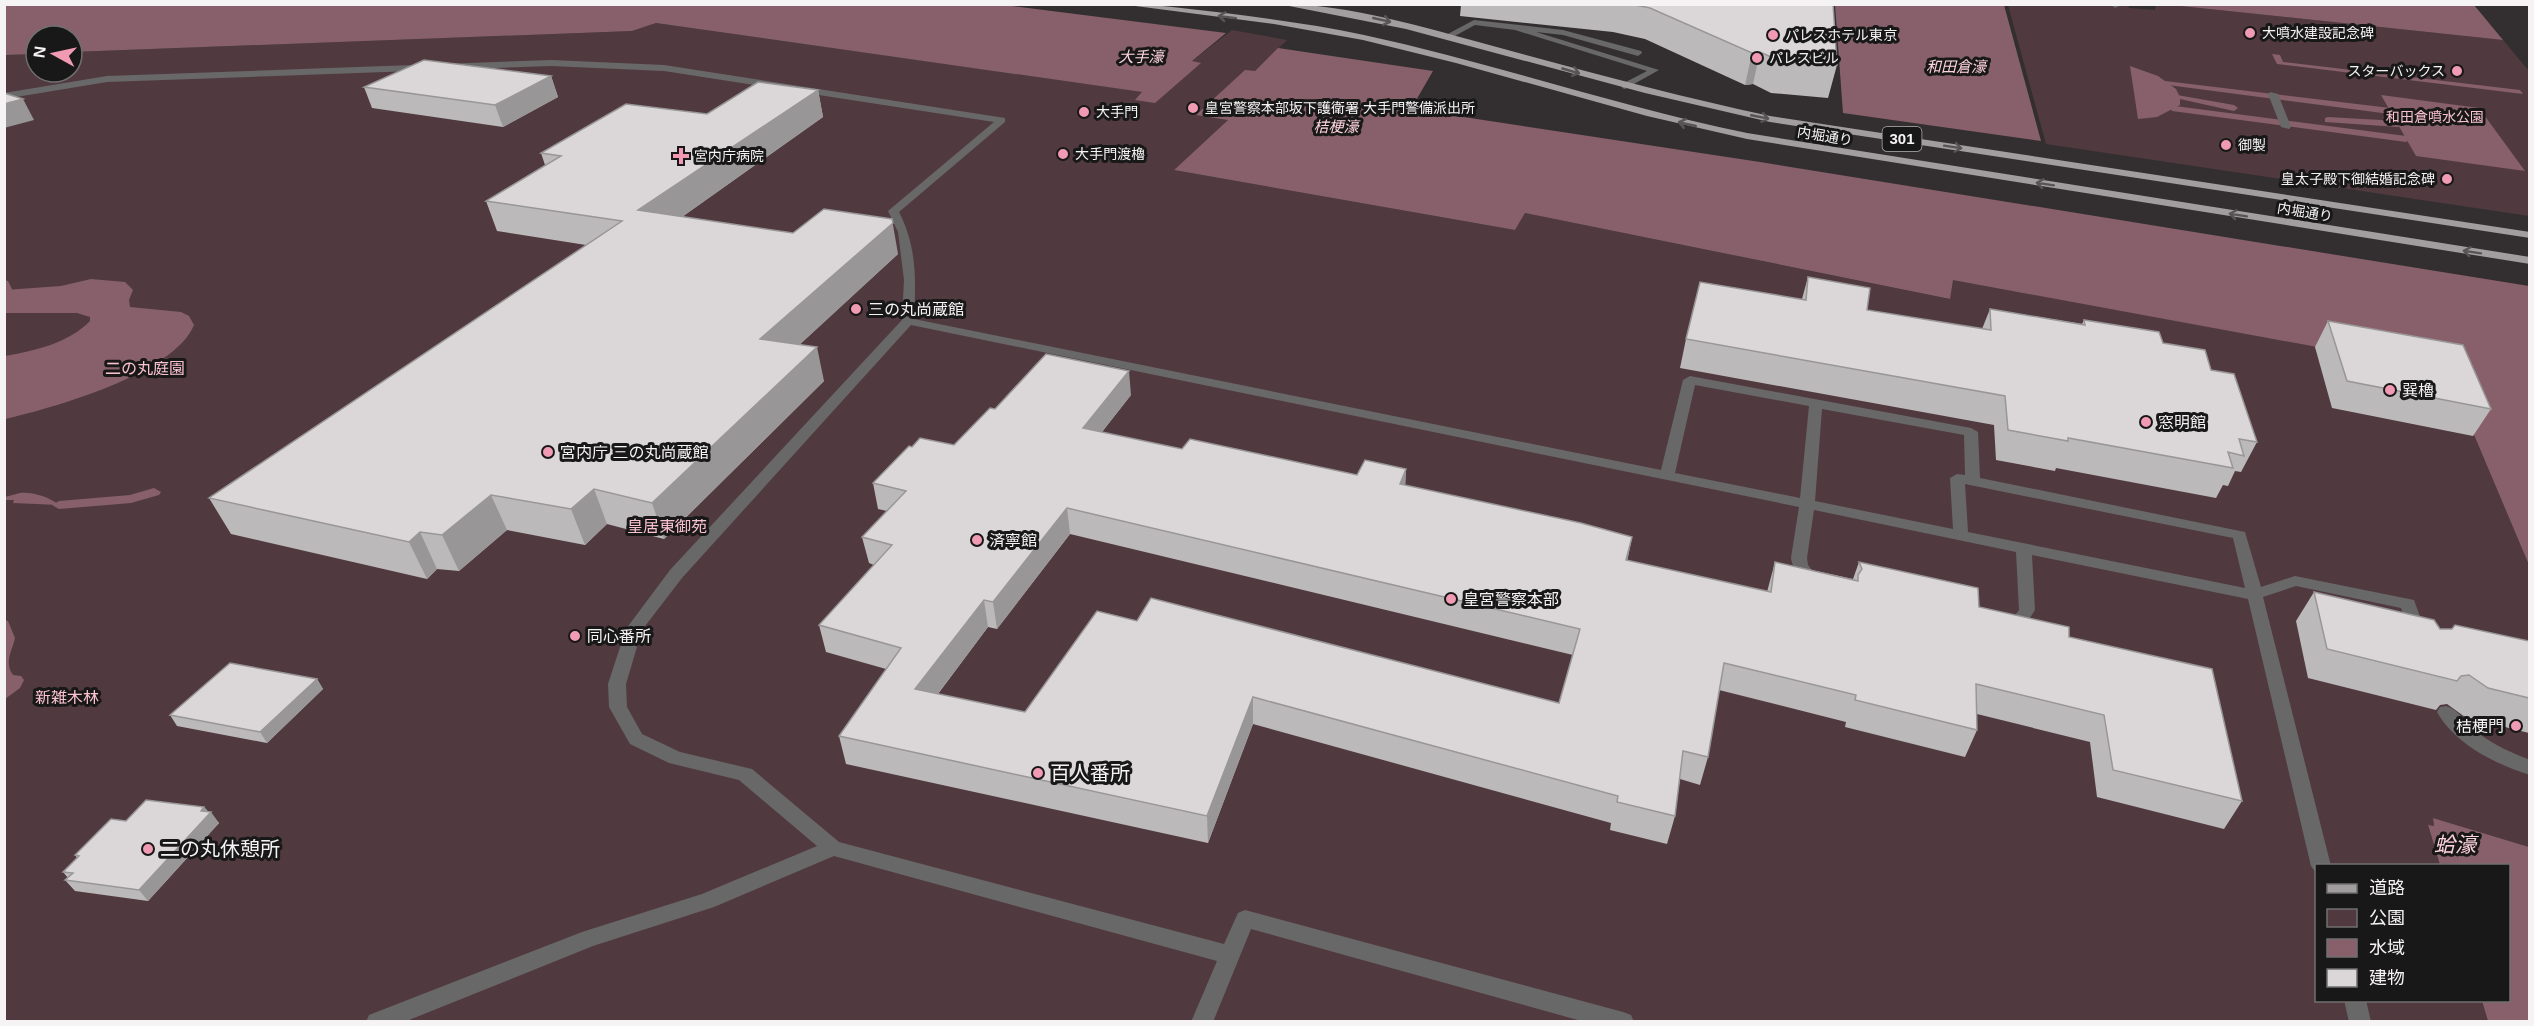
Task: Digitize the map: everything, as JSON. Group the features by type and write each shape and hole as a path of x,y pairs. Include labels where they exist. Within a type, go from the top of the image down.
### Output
{"main road":[{"name":"内堀通り","path":"1124,4 1353,35 1433,54 1659,117 1747,136 2529,261"},
{"name":"内堀通り","path":"1283,4 1329,7 1448,36 1625,86 1713,108 1770,119 2529,236"},
{"path":"1262,22 1283,4"},
{"path":"1306,28 1329,7"}],"street":[{"path":"1448,36 1474,22 1563,33 1638,53"},
{"path":"1521,28 1520,30 1655,70 1625,86"},
{"path":"4,96 71,84 126,78 563,63 664,68 1002,120 893,211 904,232 909,270 908,321 676,574 634,629 617,684 618,707 636,739 676,758 745,774 833,848 1230,955"},
{"path":"2275,101 2286,127"},
{"path":"908,321 2253,595 2295,581 2408,604 2422,642"},
{"path":"1667,476 1690,380 1971,432 1973,482"},
{"path":"1816,403 1807,504 1799,552 1800,566 1812,582 1830,592"},
{"path":"1961,536 1957,478 2240,535 2320,864"},
{"path":"1987,628 2010,625 2019,622 2024,616 2027,600 2024,548"},
{"path":"2446,712 2466,736 2499,756 2529,768"},
{"path":"377,1022 589,938 707,900 833,848"},
{"path":"1202,1022 1245,919 1623,1022"},
{"path":"2355,1002 2360,1022"}],"green space":[{"name":"和田倉噴水公園","path":"2128,4 2129,8 2155,10 2156,5 2171,5 2503,40 2529,71 2529,216 2046,144 2008,5"},
{"name":"皇居東御苑","path":"656,23 1143,92 1136,100 1200,63 1191,62 1232,30 1287,40 1255,71 1197,114 1229,119 1174,170 1515,230 1525,213 1949,299 1953,279 2447,371 2529,565 2529,847 2433,818 2434,827 2428,826 2440,864 2315,864 2315,1002 2482,1002 2488,1021 5,1021 5,55 24,54 24,84 84,84 84,52 632,31"}],"water":[{"name":"大手濠","path":"5,5 1004,5 1226,33 1192,61 1201,63 1155,103 1135,100 1142,92 656,23 632,31 84,52 84,24 24,24 24,54 4,55"},
{"name":"和田倉濠","path":"1835,5 2004,5 2041,141 1843,113"},
{"path":"2171,5 2474,5 2503,40"},
{"name":"桔梗濠","path":"1278,48 1433,71 1411,109 1760,162 2529,286 2529,565 2447,371 1953,280 1950,299 1525,213 1515,230 1174,170 1228,120 1196,115 1245,70 1255,71"},
{"path":"2272,54 2280,55 2283,62 2520,90 2523,94 2277,64"},
{"path":"2130,66 2158,76 2176,89 2180,97 2180,105 2157,117 2138,119"},
{"path":"2381,95 2479,108 2525,171 2416,156"},
{"path":"91,279 125,282 133,290 129,300 130,307 181,312 189,316 194,325 182,343 163,359 138,373 81,397 5,419 5,356 39,349 62,340 82,329 90,321 90,317 77,313 5,313 5,290 61,286"},
{"path":"20,493 41,496 59,505 13,503 14,500 5,500 5,497"},
{"path":"5,620 8,621 15,638 10,656 10,670 13,675 21,676 24,680 20,688 5,699"},
{"name":"蛤濠","path":"2433,818 2529,847 2529,1021 2488,1021 2482,1002 2510,1002 2510,864 2440,864 2428,825 2434,826"}],"building":[{"path":"1631,4 1833,4 1837,65 1778,60 1760,52 1752,53 1650,8"},
{"path":"424,60 551,76 495,105 364,87"},
{"name":"宮内庁 三の丸尚蔵館","path":"758,82 818,90 638,210 793,233 824,209 892,219 893,223 760,339 817,347 652,503 594,489 571,509 491,495 442,535 420,532 409,542 209,498 622,221 486,201 561,156 541,153 626,104 707,114"},
{"path":"4,93 23,99 4,104"},
{"path":"1808,277 1870,288 1867,310 1991,330 1990,309 2085,325 2084,320 2159,332 2163,343 2205,350 2211,370 2234,374 2257,442 2239,439 2244,456 2228,452 2233,468 2068,438 2068,441 2008,430 2005,396 1686,339 1700,282 1806,300"},
{"path":"2328,321 2463,345 2491,409 2347,381"},
{"path":"1046,354 1129,371 1083,428 1182,449 1190,439 1357,475 1365,460 1406,469 1400,484 1581,523 1632,537 1626,560 1771,592 1775,562 1858,581 1858,575 1862,569 1859,562 1978,588 1979,607 2069,627 2069,637 2212,669 2242,801 2113,770 2104,715 1976,684 1977,730 1855,700 1856,695 1724,663 1708,757 1683,751 1675,816 1617,802 1618,796 1253,697 1207,816 839,736 901,648 819,625 892,545 862,537 906,491 873,483 909,446 912,447 920,438 954,445 990,408 995,409","holes":["1067,508 1580,629 1559,703 1151,598 1137,621 1097,611 1025,712 915,689 984,600 993,602"]},
{"path":"2314,592 2434,620 2440,629 2452,629 2455,625 2529,641 2529,698 2488,688 2469,675 2461,676 2457,681 2327,649"},
{"path":"230,663 317,679 260,732 170,715"},
{"name":"二の丸休憩所","path":"146,800 204,807 201,811 211,812 139,890 65,880 73,873 63,872 79,856 75,855 111,819 126,821"}],"waterway":[{"path":"2168,83 2390,111"},
{"path":"2180,97 2234,108"},
{"path":"2175,109 2406,139"},
{"path":"2328,120 2398,124"},
{"path":"4,283 7,289"},
{"path":"59,505 131,499 154,492"}],"place":[{"name":"大噴水建設記念碑","path":"2250,33"},
{"name":"パレスホテル東京","path":"1773,35"},
{"name":"パレスビル","path":"1757,58"},
{"name":"スターバックス","path":"2457,71"},
{"name":"皇宮警察本部坂下護衛署 大手門警備派出所","path":"1193,108"},
{"name":"大手門","path":"1084,112"},
{"name":"御製","path":"2226,145"},
{"name":"大手門渡櫓","path":"1063,154"},
{"name":"宮内庁病院","path":"681,156"},
{"name":"皇太子殿下御結婚記念碑","path":"2447,179"},
{"name":"三の丸尚蔵館","path":"856,309"},
{"name":"巽櫓","path":"2390,390"},
{"name":"窓明館","path":"2146,422"},
{"name":"宮内庁 三の丸尚蔵館","path":"548,452"},
{"name":"済寧館","path":"977,540"},
{"name":"皇宮警察本部","path":"1451,599"},
{"name":"同心番所","path":"575,636"},
{"name":"桔梗門","path":"2516,726"},
{"name":"百人番所","path":"1038,773"},
{"name":"二の丸休憩所","path":"148,849"}],"park label":[{"name":"二の丸庭園","path":"145,368"},
{"name":"新雑木林","path":"67,697"}]}
